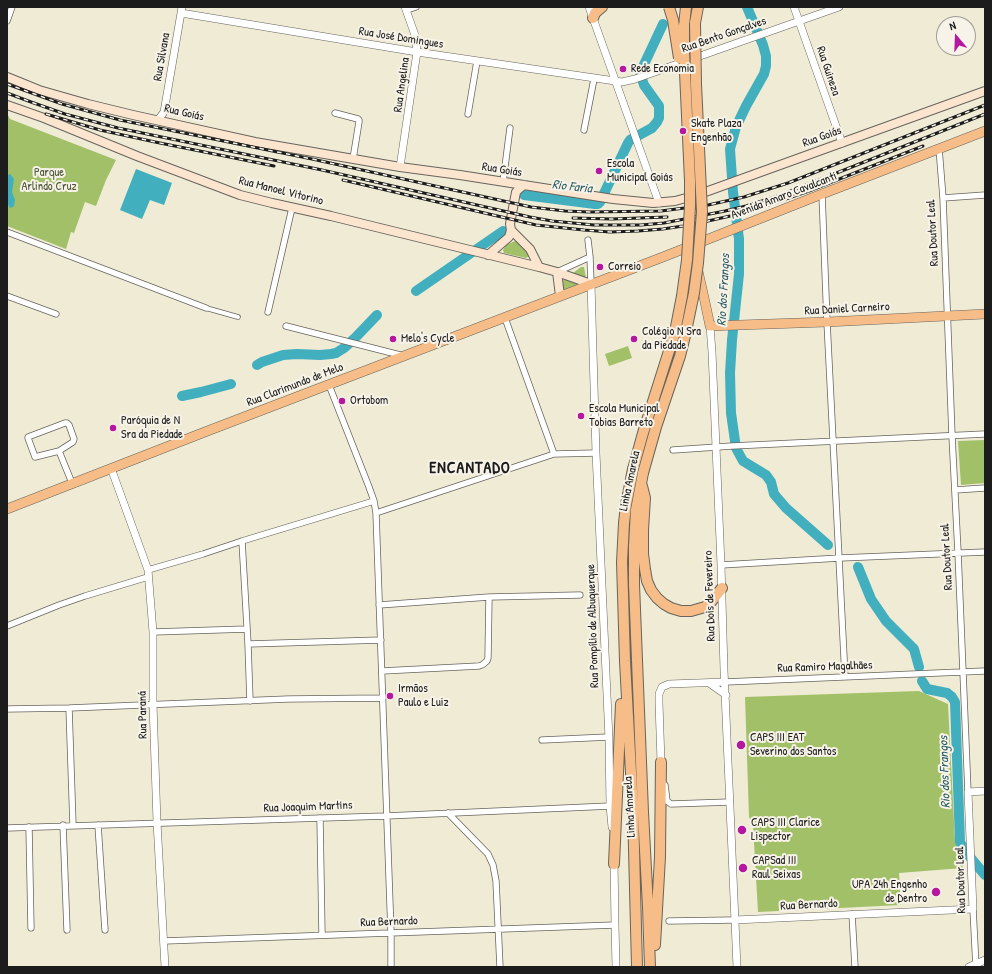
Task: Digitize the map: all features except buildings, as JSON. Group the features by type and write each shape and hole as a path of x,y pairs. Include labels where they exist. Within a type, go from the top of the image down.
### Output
{"highway":[{"path":"593,18 595,13 602,7"},
{"path":"669,7 673,20 680,69 685,83"},
{"name":"Linha Amarela","path":"637,967 633,810 625,661 622,544 626,505 633,469 675,332 689,243 690,181 684,51 686,7"},
{"name":"Linha Amarela","path":"651,967 643,812 634,584 634,546 636,510 642,477 656,428 680,356 694,294 698,263 702,212 696,84 695,23 698,7"},
{"path":"642,477 645,498 643,554 647,581 651,590 657,598 671,608 680,611 691,611 705,607 722,588"},
{"path":"614,864 622,684 625,661"},
{"path":"651,967 656,936 660,858 661,762"}],"main road":[{"name":"Rua Goiás","path":"7,77 39,90 82,102 133,115 256,142 400,167 613,199 659,203 685,199 985,92"},
{"name":"Rua Manoel Vitorino","path":"7,105 44,118 137,156 232,192 292,208 331,216 539,267 591,284"},
{"name":"Avenida Amaro Cavalcanti","path":"591,284 985,131"},
{"path":"484,254 507,239 510,234 510,224 516,192 513,184"},
{"path":"516,192 524,185"},
{"path":"663,257 686,255 695,260 702,248 737,227"},
{"path":"511,230 530,249 539,267"},
{"name":"Rua Dois de Fevereiro","path":"695,260 710,326"},
{"path":"558,272 560,296"},
{"name":"Rua Clarimundo de Melo","path":"7,509 591,284"},
{"name":"Rua Daniel Carneiro","path":"710,326 985,314"}],"street":[{"path":"7,21 12,7"},
{"path":"406,9 416,7"},
{"path":"589,7 659,203"},
{"name":"Rua Guineza","path":"794,7 842,143"},
{"name":"Rua Bento Gonçalves","path":"617,82 635,79 839,7"},
{"name":"Rua Angelina","path":"400,167 417,52 416,38 406,9"},
{"name":"Rua José Domingues","path":"182,10 417,52 617,82"},
{"name":"Rua Silvana","path":"158,120 164,112 182,10"},
{"path":"468,114 477,61"},
{"path":"584,130 594,79"},
{"path":"164,112 168,122"},
{"path":"335,113 358,118 359,122 353,159"},
{"path":"503,182 510,128"},
{"name":"Rua Doutor Leal","path":"939,148 943,198 973,910 974,966"},
{"path":"822,194 845,677"},
{"path":"943,198 985,195"},
{"path":"268,312 292,208"},
{"path":"7,232 206,308 238,317"},
{"path":"588,240 591,284"},
{"path":"558,272 590,257"},
{"name":"Rua Pompílio de Albuquerque","path":"591,284 596,452 609,737 610,806 614,864 616,967"},
{"path":"7,296 56,314"},
{"path":"505,318 554,454"},
{"path":"284,326 404,356"},
{"name":"Rua Dois de Fevereiro","path":"710,326 722,565 725,682 737,967"},
{"path":"329,385 363,470 374,501 376,513 391,967"},
{"path":"67,423 74,441 59,450 35,457 28,438 31,435 67,423"},
{"path":"673,450 985,434"},
{"path":"59,450 72,483"},
{"path":"376,513 554,454 596,452"},
{"name":"Rua Paraná","path":"111,468 148,574 153,632 153,704 157,822 165,967"},
{"path":"955,490 985,488"},
{"path":"7,626 203,554 374,501"},
{"path":"242,541 250,702"},
{"path":"722,565 958,552 985,552"},
{"path":"380,605 489,597 580,595"},
{"path":"382,671 480,666 487,661 488,658 489,597"},
{"path":"153,632 247,629"},
{"path":"248,644 380,640"},
{"name":"Rua Ramiro Magalhães","path":"661,762 659,694 662,687 666,685 985,671"},
{"path":"709,683 726,696"},
{"path":"7,709 250,702 288,699 383,698"},
{"path":"69,708 72,825"},
{"path":"542,740 609,737"},
{"path":"661,762 669,803 730,802"},
{"path":"968,792 985,792"},
{"name":"Rua Joaquim Martins","path":"7,828 157,822 386,816 610,806"},
{"path":"448,813 491,859 496,881 500,967"},
{"path":"320,818 322,935"},
{"path":"98,825 105,930"},
{"path":"63,826 67,930"},
{"path":"29,827 31,928"},
{"name":"Rua Bernardo","path":"669,921 735,920 973,910"},
{"path":"852,914 855,967"},
{"name":"Rua Bernardo","path":"164,941 615,925"},
{"path":"974,966 985,960"}],"green space":[{"name":"Parque Arlindo Cruz","path":"7,113 10,119 116,160 96,206 85,202 74,233 71,232 66,249 7,226"},
{"path":"515,241 518,242 529,254 528,257 526,258 504,253 503,250 506,245"},
{"path":"581,267 584,267 586,278 579,286 564,291 561,282"},
{"path":"628,346 632,358 609,366 605,354"},
{"path":"985,440 985,483 961,485 958,441"},
{"path":"919,691 948,704 955,841 963,868 899,873 901,905 758,912 753,825 749,817 745,697"}],"water":[{"path":"136,169 172,183 164,205 150,200 142,219 120,210"},
{"path":"10,174 14,179 12,192 15,200 14,206 11,208 7,203 7,178"}],"waterway":[{"name":"Rio dos Frangos","path":"747,7 763,45 766,56 766,66 764,74 736,127 730,149 733,192 739,239 739,274 730,373 731,413 736,448 743,461 766,475 771,482 774,494 786,508 828,545"},
{"name":"Rio Faria","path":"524,195 595,204 600,202 630,140 652,128 659,118 659,106 644,85 640,73 663,24"},
{"name":"Rio Faria","path":"416,291 503,231"},
{"name":"Rio Faria","path":"257,365 283,355 320,355 336,353 355,338 377,315"},
{"name":"Rio Faria","path":"182,396 231,384"},
{"name":"Rio dos Frangos","path":"858,567 871,599 886,621 914,649 919,667"},
{"name":"Rio dos Frangos","path":"922,681 927,689 947,693 955,702 960,842 964,850 985,875"}],"railway":[{"path":"7,84 62,104 120,120 312,159 531,207 589,212 661,211 708,205 744,197 788,183 985,105"},
{"path":"7,93 65,114 118,128 322,170 530,217 552,221 594,225 641,225 664,223 746,206 778,196 985,114"},
{"path":"46,114 100,130 274,166"},
{"path":"343,180 536,225 610,232 638,231 683,226 748,212 809,191 923,146"},
{"path":"573,218 612,219 667,217"}],"place":[{"name":"Rede Economia","path":"623,69"},
{"name":"Skate Plaza Engenhão","path":"683,131"},
{"name":"Escola Municipal Goiás","path":"599,171"},
{"name":"Correio","path":"600,267"},
{"name":"Melo's Cycle","path":"393,339"},
{"name":"Colégio N Sra da Piedade","path":"634,339"},
{"name":"Ortobom","path":"342,401"},
{"name":"Escola Municipal Tobias Barreto","path":"581,416"},
{"name":"Paróquia de N Sra da Piedade","path":"113,428"},
{"name":"Irmãos Paulo e Luiz","path":"390,696"},
{"name":"CAPS III EAT Severino dos Santos","path":"741,745"},
{"name":"CAPS III Clarice Lispector","path":"742,830"},
{"name":"CAPSad III Raul Seixas","path":"743,868"},
{"name":"UPA 24h Engenho de Dentro","path":"936,892"}],"district":[{"name":"ENCANTADO","path":"470,469"}]}
